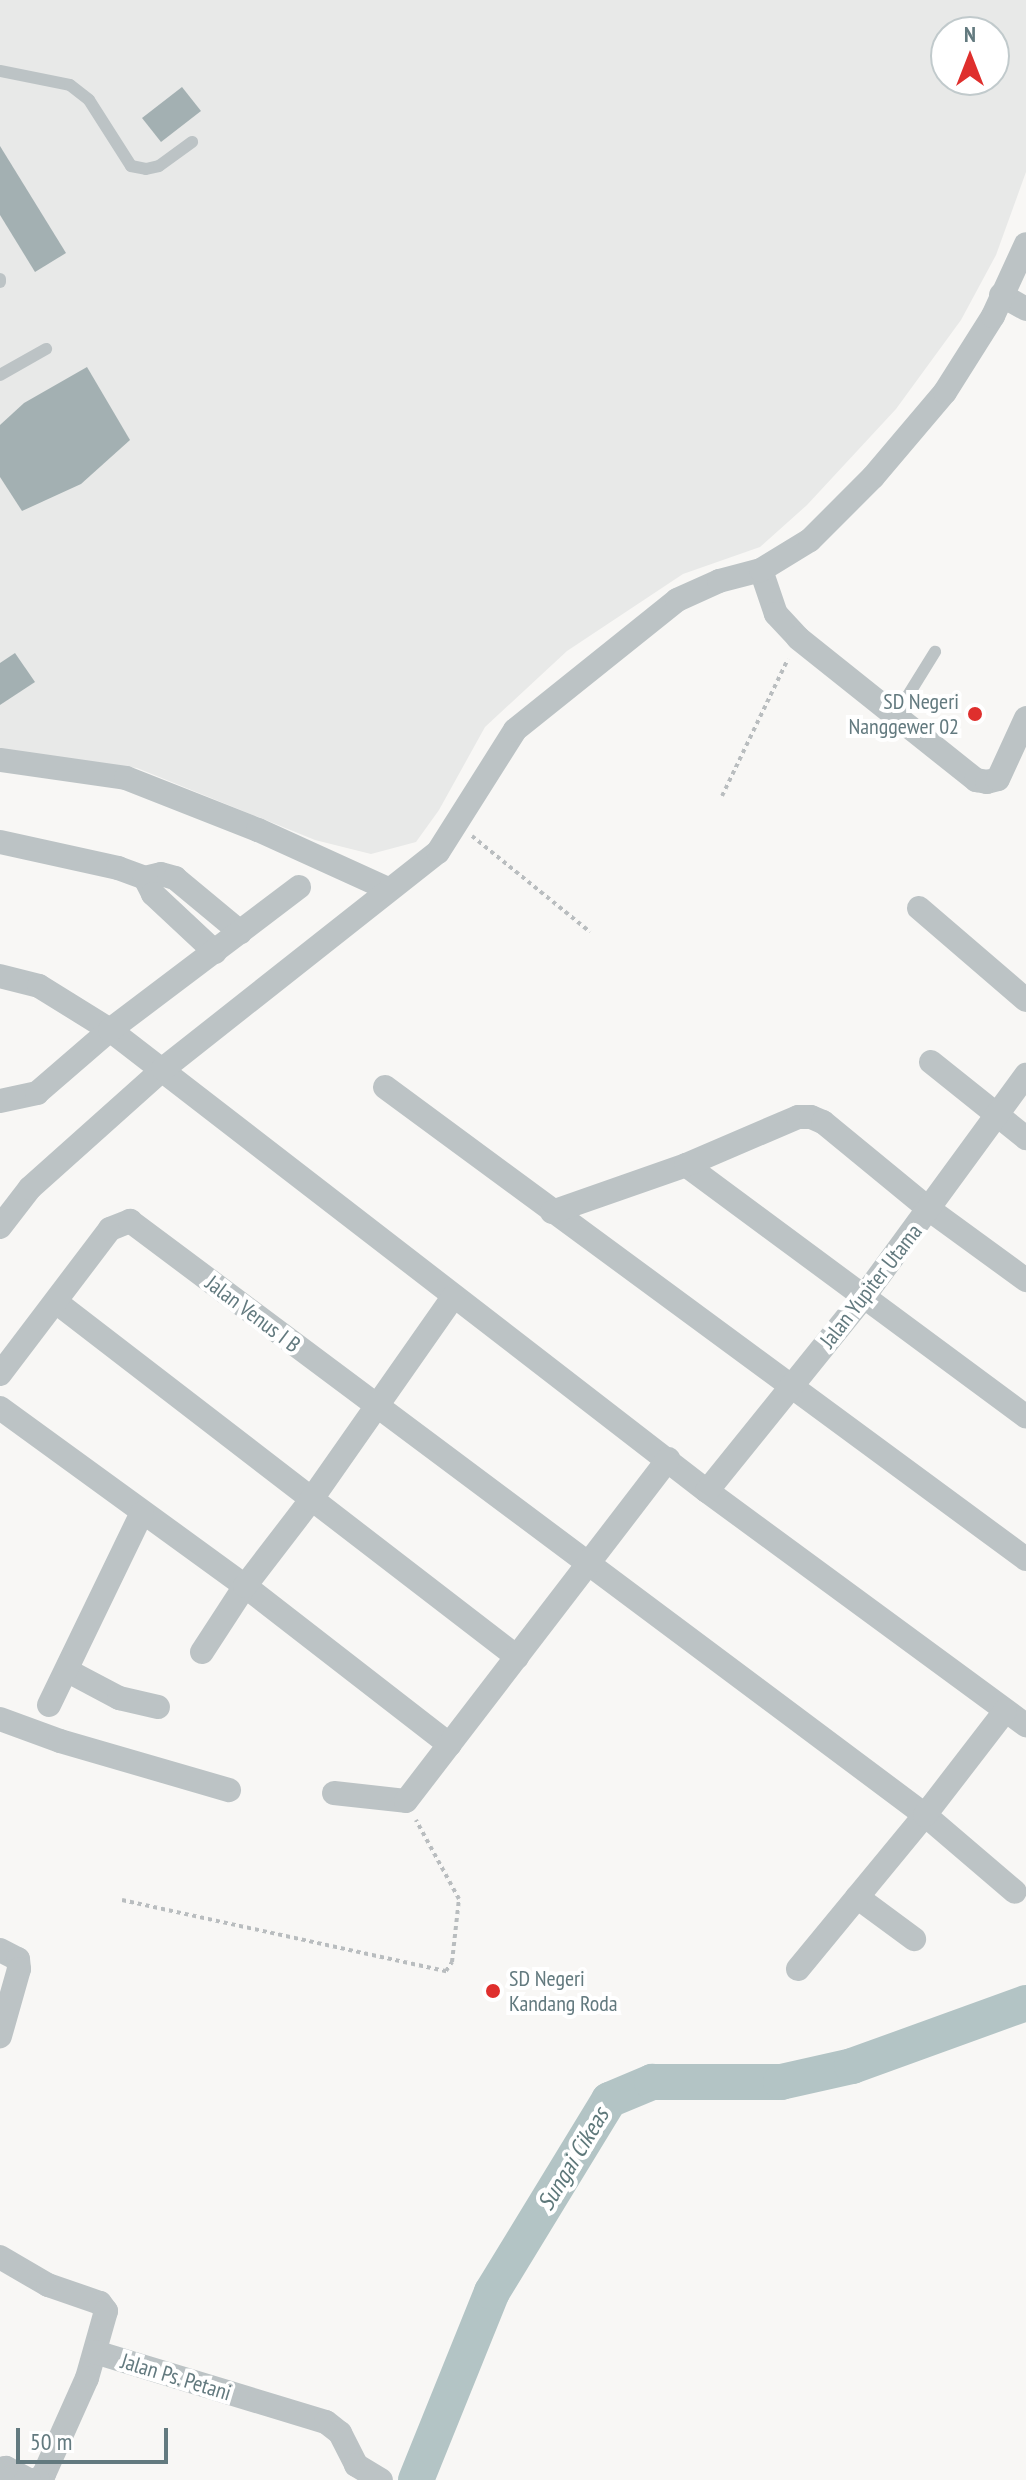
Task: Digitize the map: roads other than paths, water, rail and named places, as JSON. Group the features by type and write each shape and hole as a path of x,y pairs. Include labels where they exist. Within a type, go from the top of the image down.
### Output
{"street":[{"path":"0,1227 30,1188 163,1069 281,979 388,889 438,852 458,825 515,730 677,600 719,581 761,570 810,540 873,477 945,392 977,345 1026,244"},
{"path":"1001,295 1026,309"},
{"path":"761,570 776,614 798,638 894,718 976,780 987,782 998,779 1026,718"},
{"path":"0,760 126,778 258,830 388,889"},
{"path":"0,842 118,868 145,878 161,874 185,883 240,932"},
{"path":"145,878 153,894 215,952"},
{"path":"0,1101 37,1093 110,1030 299,887"},
{"path":"919,908 1026,1000"},
{"path":"0,976 39,986 110,1030 707,1491 1026,1725"},
{"path":"931,1062 1026,1138"},
{"name":"Jalan Yupiter Utama","path":"707,1491 865,1295 1026,1075"},
{"path":"385,1087 1026,1559"},
{"path":"552,1212 686,1165 798,1117 811,1117 823,1122 930,1210 1026,1280"},
{"path":"686,1165 1026,1417"},
{"name":"Jalan Venus I B","path":"56,1302 110,1229 130,1221 925,1815 1015,1892"},
{"path":"202,1652 245,1586 311,1500 453,1297"},
{"path":"0,1374 56,1302 517,1657"},
{"path":"0,1408 245,1586 450,1745"},
{"path":"334,1793 406,1801 668,1459"},
{"path":"49,1705 142,1513"},
{"path":"68,1671 119,1698 158,1707"},
{"path":"798,1969 925,1815 1005,1711"},
{"path":"0,1719 60,1741 229,1790"},
{"path":"857,1897 914,1939"},
{"path":"0,1950 18,1959 19,1969 0,2036"},
{"path":"0,2257 48,2285 100,2303 106,2311 95,2352 44,2474 38,2480 29,2480 6,2468 0,2469"},
{"name":"Jalan Ps. Petani","path":"95,2352 326,2422 340,2433 356,2465 376,2478"}],"lane":[{"path":"0,71 70,85 89,100 131,166 146,169 159,166 192,142"},
{"path":"0,375 46,349"},
{"path":"894,718 935,652"}],"waterway":[{"name":"Sungai Cikeas","path":"416,2480 492,2292 609,2100 652,2082 781,2082 852,2066 1026,2003"}],"place":[{"name":"SD Negeri Nanggewer 02","path":"975,714"},
{"name":"SD Negeri Kandang Roda","path":"493,1991"}]}
